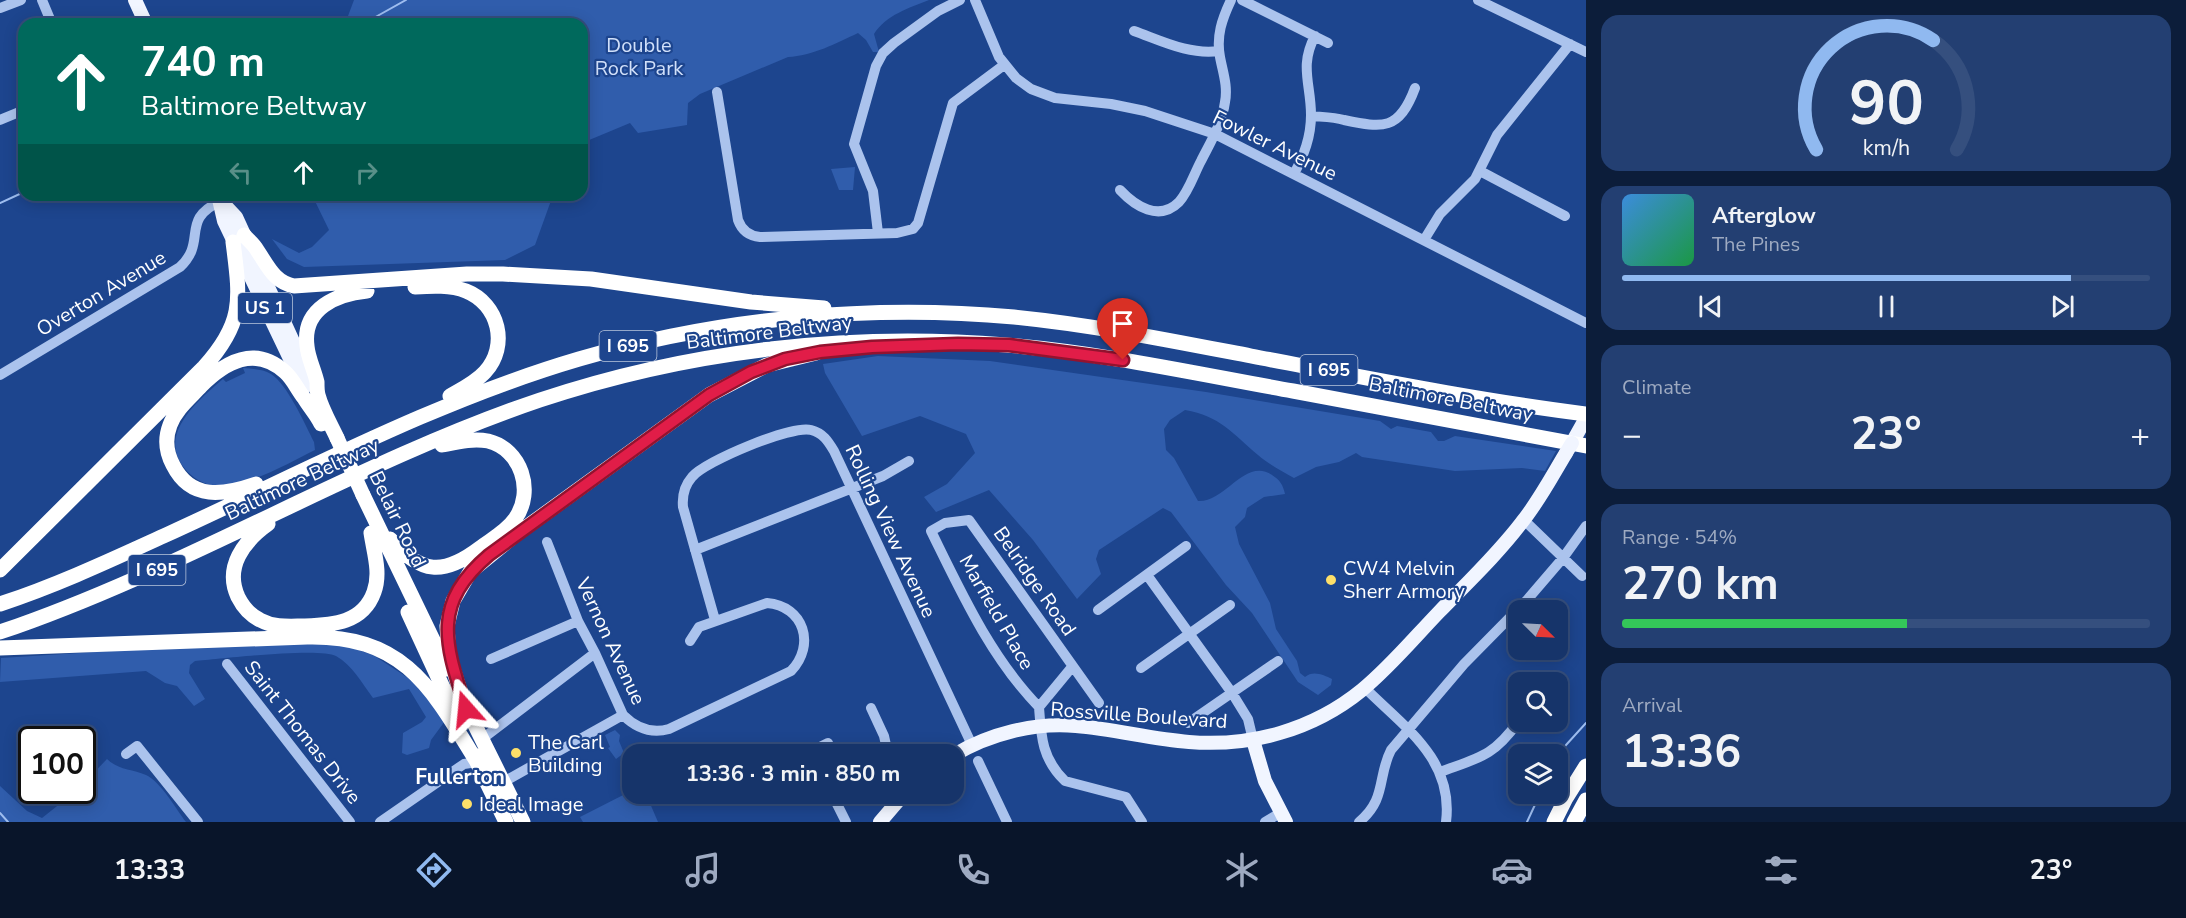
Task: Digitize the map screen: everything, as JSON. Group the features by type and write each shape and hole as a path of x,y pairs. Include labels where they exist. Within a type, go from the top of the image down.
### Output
{"highway":[{"path":"0,570 204,367 223,344 237,310 239,238 257,249 275,277 294,286 467,274 503,274 591,279 751,302 872,312"},
{"path":"308,468 230,492 201,490 185,483 175,470 168,453 166,437 170,424 179,410 211,377 222,368 243,359 261,360 284,371 304,400 317,404 316,381 306,343 307,334 313,317 325,303 343,294 422,287 453,288 473,294 485,303 497,325 498,342 493,361 476,380 396,428"},
{"name":"Baltimore Beltway","path":"0,604 123,555 396,428 494,387 580,358 621,347 748,323 872,312 960,314 1072,324 1586,416"},
{"name":"Baltimore Beltway","path":"0,632 96,597 192,554 309,497 504,413 543,399 627,375 707,358 793,346 914,340 1009,345 1143,363 1586,446"},
{"path":"466,709 449,656 447,626 453,601 470,572 514,536 709,395 751,372 805,354 914,344 1009,345"},
{"name":"Belair Road","path":"317,404 477,762 523,822"},
{"path":"374,528 415,562 441,567 459,563 508,527 520,511 525,488 522,471 511,455 499,446 485,441 470,440 410,452"},
{"path":"309,497 262,529 243,547 234,565 234,585 243,606 269,624 284,627 333,625 344,623 361,612 372,598 377,580 374,528"},
{"name":"Belair Road","path":"374,528 482,739 506,822"},
{"path":"0,648 307,637 351,640 388,653 422,680 435,694 477,762"},
{"path":"1554,822 1586,766"},
{"path":"1574,822 1586,800"}],"main road":[{"path":"135,0 143,18"},
{"name":"Belair Road","path":"220,201 224,221 239,238 317,404"},
{"name":"Rossville Boulevard","path":"964,750 1010,732 1041,727 1074,726 1188,742 1217,743 1253,741 1313,721 1337,708 1365,688 1475,575 1524,520 1586,416"},
{"path":"1253,741 1264,781 1283,817"},
{"path":"880,822 895,804"}],"street":[{"path":"0,9 21,0"},
{"path":"42,0 50,18"},
{"path":"878,233 873,191 854,144 876,66 883,53 894,43 933,15 960,0"},
{"name":"Fowler Avenue","path":"975,0 1004,65 1023,84 1047,96 1145,111 1215,134 1586,323"},
{"path":"1120,190 1129,201 1146,210 1158,211 1172,207 1186,190 1215,134 1224,109 1226,90 1219,51 1220,26 1231,0"},
{"path":"1242,0 1328,43"},
{"path":"1478,0 1586,52"},
{"path":"1134,31 1191,51 1204,53 1219,51"},
{"path":"1294,174 1308,140 1311,116 1305,63 1309,46 1315,36"},
{"path":"1424,240 1440,214 1469,187 1480,171 1497,135 1570,44"},
{"path":"717,92 738,220 746,232 760,237 897,233 916,226 952,103 1004,65"},
{"path":"1311,116 1344,119 1368,126 1385,124 1396,119 1405,110 1415,88"},
{"path":"0,120 18,112"},
{"path":"1480,171 1565,216"},
{"name":"Overton Avenue","path":"0,375 180,267 192,253 200,216 215,201"},
{"name":"Rolling View Avenue","path":"715,620 683,499 692,477 713,461 792,431 807,429 821,434 834,451 972,746"},
{"path":"695,550 883,476 909,461"},
{"name":"Belridge Road","path":"932,531 945,523 969,520 1099,703"},
{"path":"1524,520 1582,576"},
{"path":"1527,600 1563,558 1586,526"},
{"name":"Marfield Place","path":"932,531 963,597 993,647 1019,687 1039,707"},
{"name":"Vernon Avenue","path":"547,542 578,621 596,653 623,715 643,729 654,732 669,729 791,671 800,661 805,650 805,636 801,625 792,614 778,605 762,604 715,620 699,627 690,641"},
{"path":"1098,610 1186,546"},
{"path":"1147,574 1232,693 1248,719 1253,741"},
{"path":"1141,668 1230,605"},
{"path":"1359,822 1375,803 1389,755 1480,647 1508,619"},
{"path":"491,659 578,621"},
{"path":"482,739 596,653"},
{"path":"1188,723 1278,661"},
{"name":"Saint Thomas Drive","path":"227,663 350,822"},
{"name":"Belridge Road","path":"1039,707 1072,667"},
{"path":"1365,688 1428,752 1440,772 1446,803 1446,822"},
{"path":"1039,707 1042,743 1058,774 1065,781 1126,797 1142,822"},
{"path":"871,708 886,744"},
{"path":"497,786 623,715"},
{"path":"1440,772 1485,755 1497,748 1510,732"},
{"path":"126,754 137,746 198,822"},
{"path":"978,761 1007,822"},
{"path":"380,822 464,764 477,762"},
{"path":"837,804 846,822"},
{"path":"1265,822 1283,817"}],"green space":[{"name":"Double Rock Park","path":"354,0 929,0 899,13 879,27 874,34 879,52 873,52 866,40 858,33 815,52 788,57 700,94 688,103 687,125 638,133 630,123 588,140 588,18 347,18"},
{"path":"855,167 853,190 839,190 831,169"},
{"path":"315,201 551,201 535,245 505,260 304,267 287,259 272,239 299,253 312,247 329,230"},
{"path":"878,356 990,361 1206,392 1380,421 1391,429 1397,426 1431,432 1438,441 1455,436 1556,451 1545,471 1522,468 1455,471 1362,457 1356,453 1339,462 1316,467 1294,478 1266,461 1225,426 1208,416 1185,410 1170,420 1164,429 1166,450 1174,458 1198,501 1208,500 1253,472 1262,471 1272,475 1282,485 1285,494 1264,497 1247,508 1245,517 1235,527 1239,544 1270,603 1276,629 1297,661 1300,673 1305,677 1315,674 1332,679 1331,685 1318,695 1298,682 1252,613 1226,585 1171,512 1163,508 1099,550 1096,559 1101,574 1077,599 1033,540 989,490 936,512 924,497 947,484 975,453 966,434 920,416 862,436 825,373 823,364"},
{"path":"243,368 265,371 277,379 301,415 314,442 315,450 250,480 223,486 207,484 195,478 182,465 176,453 175,440 185,417 194,406 223,379 226,382 245,373"},
{"path":"343,645 373,655 419,685 445,721 431,740 429,748 407,755 402,753 403,733 422,722 426,717 409,689 373,698 347,664 336,656 326,654 291,653 195,661 190,665 189,673 205,699 194,706 177,686 165,683 146,671 0,682 1,658 158,648"},
{"path":"615,730 620,735 622,754 616,759 608,748 610,747 605,735"},
{"path":"107,759 125,769 152,778 186,822 0,822 0,786 27,811 42,818 60,804 96,804 96,770"},
{"path":"622,796 622,804 650,804 658,822 583,822 580,817"}],"waterway":[{"path":"374,18 406,0"},
{"path":"0,203 18,195"},
{"path":"1567,744 1586,723"},
{"path":"1527,822 1535,804"},
{"path":"0,813 8,822"}],"place":[{"name":"CW4 Melvin Sherr Armory","path":"1331,580"},
{"name":"The Carl Building","path":"516,753"},
{"name":"Ideal Image","path":"467,804"}],"district":[{"name":"Fullerton","path":"460,777"}],"route":[{"path":"466,709 449,656 447,626 453,601 470,572 489,555 673,419 728,383 767,365 805,354 914,344 1009,345 1123,360"}]}
